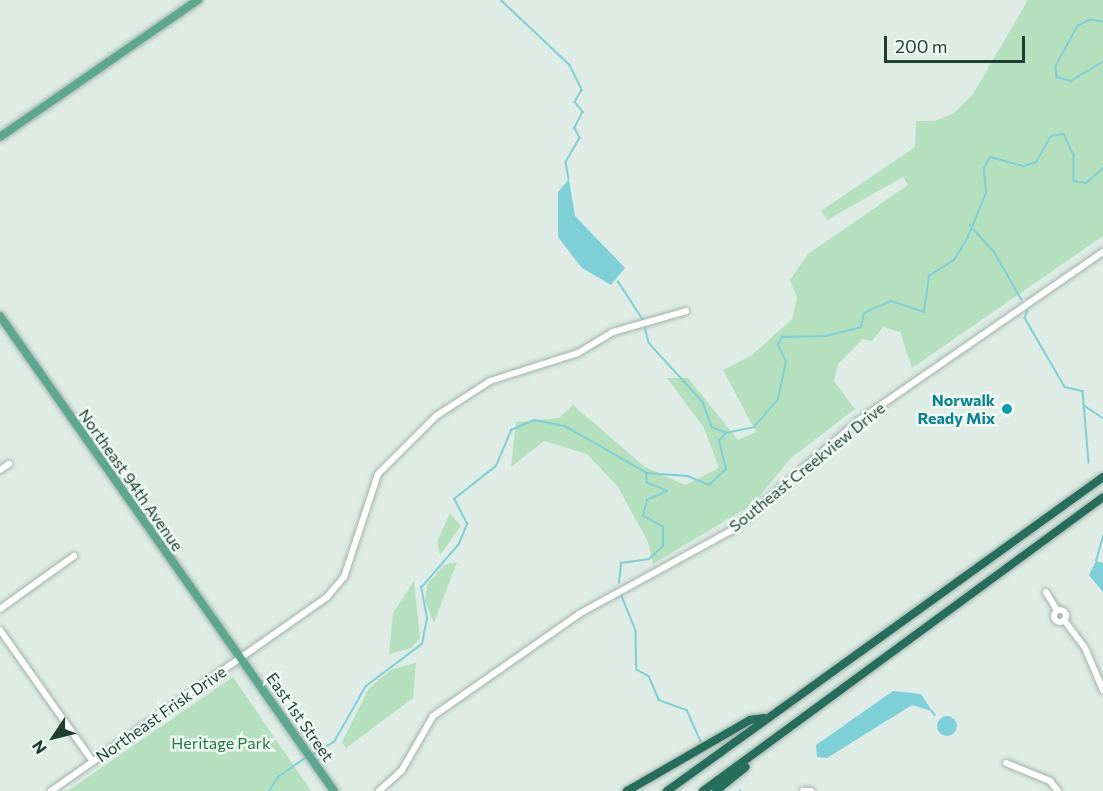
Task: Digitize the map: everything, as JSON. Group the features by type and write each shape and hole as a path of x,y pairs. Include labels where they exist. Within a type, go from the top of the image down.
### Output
{"highway":[{"path":"667,791 765,718 1103,477"},
{"path":"703,791 1103,497"},
{"path":"627,791 750,720 765,718"},
{"path":"716,791 771,741"}],"main road":[{"path":"0,137 198,0"},
{"name":"Northeast 94th Avenue","path":"0,316 242,658"},
{"name":"East 1st Street","path":"242,658 334,791"}],"street":[{"name":"Southeast Creekview Drive","path":"379,791 402,770 433,716 579,614 729,532 858,421 1103,252"},
{"name":"Northeast Frisk Drive","path":"51,791 242,658 339,585 378,474 436,416 490,381 686,311"},
{"path":"0,470 9,464"},
{"path":"0,609 74,556"},
{"path":"1046,592 1057,610 1055,619 1064,620 1085,648 1103,690"},
{"path":"0,630 93,762"},
{"path":"1006,763 1050,781 1058,791"},
{"path":"803,791 811,791"}],"green space":[{"path":"1028,0 1103,0 1103,236 912,368 900,332 883,327 872,341 863,339 838,364 834,381 855,409 791,458 753,504 653,564 648,542 618,487 587,454 544,441 511,467 516,422 559,418 573,405 645,467 685,485 719,468 704,428 667,378 688,378 738,440 756,432 723,370 752,355 792,319 797,298 790,280 808,254 908,185 903,177 827,220 821,211 915,147 916,121 935,121 954,113 973,94"},
{"path":"450,513 461,526 440,555 437,542"},
{"path":"457,562 434,623 425,601 427,584 444,565"},
{"path":"414,581 420,638 411,648 389,654 393,613"},
{"path":"416,663 413,698 346,748 342,742 369,688 392,669"},
{"name":"Heritage Park","path":"233,677 311,791 68,791 85,779"}],"water":[{"path":"569,179 575,216 625,268 611,285 582,268 558,237 558,192"},
{"path":"1096,561 1103,563 1103,592 1089,575"},
{"path":"893,691 921,694 932,711 912,705 827,758 817,757 816,745"},
{"path":"947,716 954,719 957,726 954,733 947,736 940,733 937,726 940,719"}],"waterway":[{"path":"501,0 570,65 582,90 575,102 583,112 575,128 580,138 566,162 569,179"},
{"path":"1103,22 1090,20 1078,26 1056,66 1057,77 1071,81 1103,62"},
{"path":"312,755 334,742 366,686 422,644 427,618 421,588 459,544 467,524 454,499 496,466 511,430 534,420 565,426 647,473 688,476 709,485 726,469 719,441 726,433 754,427 778,399 786,362 778,345 782,337 826,336 861,327 864,313 891,301 924,312 929,276 954,260 967,239 986,193 984,168 990,157 1024,166 1036,162 1051,136 1064,134 1074,155 1074,181 1086,183 1103,168"},
{"path":"970,225 995,253 1022,300"},
{"path":"618,281 644,321"},
{"path":"1028,311 1025,318 1065,387 1083,391 1089,463"},
{"path":"645,326 649,343 703,402 712,427 726,433"},
{"path":"1085,406 1103,418"},
{"path":"619,583 621,563 649,559 663,546 663,527 643,516 647,500 667,491 647,483 646,474"},
{"path":"1096,561 1103,536"},
{"path":"622,596 636,631 637,670 649,676 659,700 687,710 702,743"},
{"path":"932,711 935,715"},
{"path":"269,791 278,777 305,758"}],"place":[{"name":"Norwalk Ready Mix","path":"1007,409"}]}
